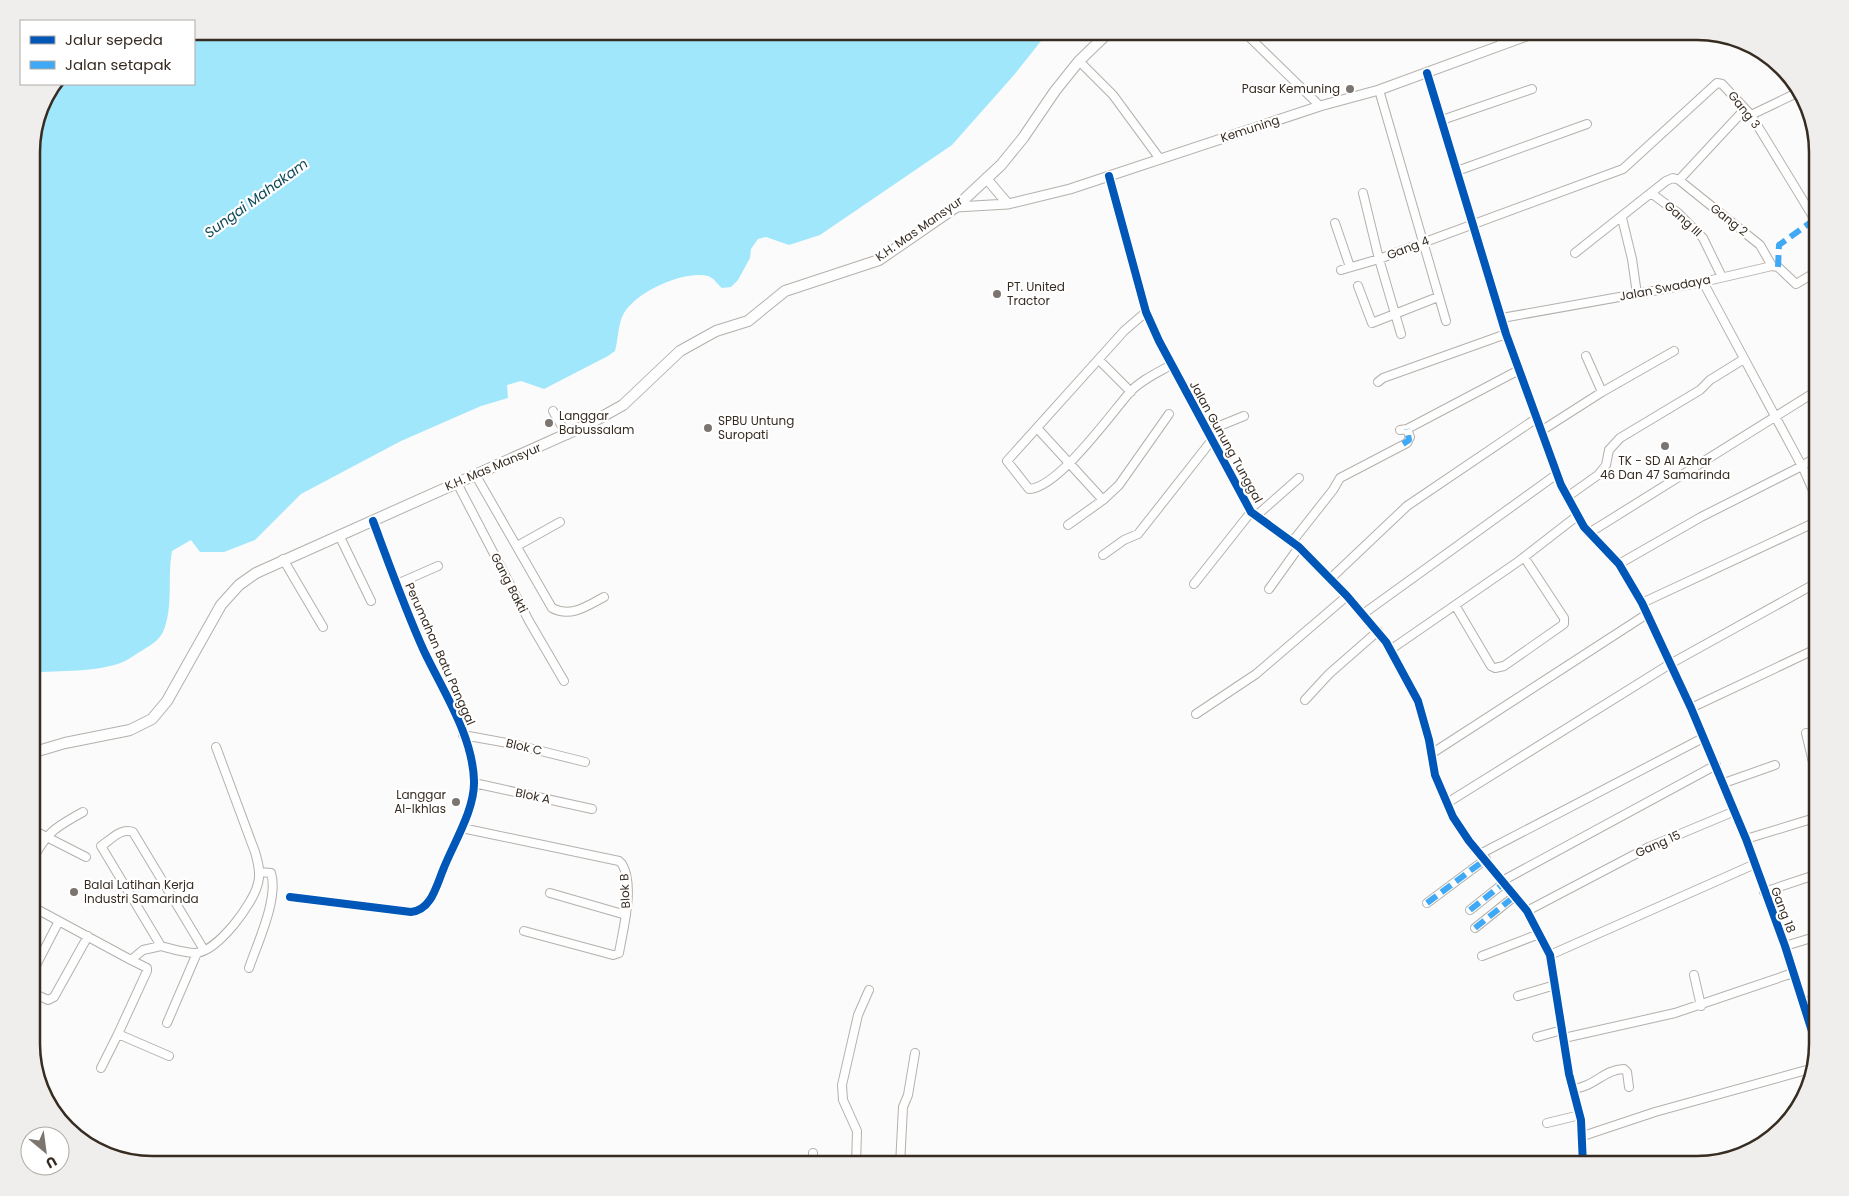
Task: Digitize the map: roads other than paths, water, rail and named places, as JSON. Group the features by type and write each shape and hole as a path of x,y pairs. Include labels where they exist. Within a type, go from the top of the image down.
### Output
{"main road":[{"name":"K.H. Mas Mansyur","path":"40,751 65,743 130,730 152,720 167,701 221,605 239,585 256,572 566,435 623,405 680,350 716,331 748,321 785,291 879,260 956,207 1001,166 1055,91 1079,61 1101,40"}],"street":[{"path":"1252,40 1320,106"},
{"path":"1501,40 1504,44"},
{"name":"Kemuning","path":"956,207 1008,204 1035,200 1320,106 1379,90 1513,40"},
{"path":"1079,61 1113,95 1160,159"},
{"name":"Gang 18","path":"1427,73 1506,334 1557,474 1577,516 1589,533 1620,564 1642,603 1691,708 1746,839 1785,946 1809,1022"},
{"name":"Gang 3","path":"1473,223 1622,169 1632,162 1715,84 1722,84 1751,115 1809,210"},
{"path":"1442,120 1532,89"},
{"path":"1379,90 1446,321"},
{"path":"1751,115 1793,95"},
{"path":"1575,253 1622,218 1670,178 1679,180 1745,109"},
{"path":"1457,171 1587,124"},
{"name":"Jalan Gunung Tunggal","path":"1109,176 1146,312 1171,365 1253,514 1296,545 1347,596 1378,631 1418,701 1426,724 1435,775 1453,817 1469,840 1527,911 1550,955 1573,1089 1580,1115 1583,1156"},
{"path":"986,178 1008,204"},
{"name":"Gang 2","path":"1679,180 1760,244 1772,266"},
{"path":"1363,193 1394,315 1401,334"},
{"name":"Gang III","path":"1651,193 1678,213 1704,238 1722,277"},
{"path":"1622,218 1632,259 1637,294"},
{"path":"1335,223 1350,267"},
{"name":"Gang 4","path":"1341,270 1379,259 1473,223"},
{"path":"1772,266 1778,268 1796,284 1809,276"},
{"name":"Jalan Swadaya","path":"1502,318 1703,282 1772,266"},
{"path":"1703,282 1809,482"},
{"path":"1358,286 1372,323 1438,297"},
{"path":"1146,312 1129,326 1008,461 1029,489 1050,479 1069,463 1113,415 1130,392 1145,380 1171,365"},
{"path":"1378,382 1383,378 1506,334"},
{"path":"1541,431 1602,392 1674,351"},
{"path":"1586,356 1602,392"},
{"path":"1567,497 1598,475 1606,465 1609,450 1620,438 1700,390 1710,380 1744,359"},
{"path":"1099,360 1130,392"},
{"path":"1269,589 1340,478 1407,443 1410,437 1403,429 1519,370"},
{"path":"1589,533 1809,396"},
{"path":"553,411 566,435"},
{"path":"1068,525 1119,485 1169,414"},
{"path":"1207,432 1244,416"},
{"path":"1330,579 1407,506 1537,418"},
{"path":"1037,428 1102,500"},
{"path":"1103,555 1124,540 1138,534 1212,440"},
{"path":"1620,564 1702,517 1809,462"},
{"path":"475,474 552,608 561,613 576,612 604,597"},
{"path":"1363,614 1557,474"},
{"path":"1194,584 1253,514 1299,478"},
{"name":"Gang Bakti","path":"457,483 529,621 564,681"},
{"path":"1390,650 1524,557 1577,516"},
{"name":"Perumahan Batu Panggal","path":"290,897 398,911 419,911 430,901 462,828 474,783 470,757 463,734 423,649 373,521"},
{"path":"517,546 560,522"},
{"path":"1642,603 1809,525"},
{"path":"339,535 371,601"},
{"path":"1455,605 1492,666 1495,668 1504,666 1564,624 1564,618 1524,557"},
{"path":"283,559 323,627"},
{"path":"397,584 438,566"},
{"path":"1447,803 1670,664 1809,587"},
{"path":"1196,714 1256,674 1347,596"},
{"path":"1431,754 1647,614"},
{"path":"1305,700 1329,674 1378,631"},
{"path":"1691,708 1809,652"},
{"path":"1806,733 1809,746"},
{"name":"Blok C","path":"463,734 585,762"},
{"path":"1427,903 1484,856 1703,738"},
{"path":"167,1023 200,952 228,931 250,903 258,885 259,872 255,852 216,747"},
{"path":"1470,910 1503,882 1716,765"},
{"path":"1724,783 1775,765"},
{"name":"Blok A","path":"474,783 592,809"},
{"name":"Gang 15","path":"1527,911 1649,846 1734,810"},
{"path":"40,848 54,828 83,812"},
{"path":"1746,839 1809,821"},
{"name":"Blok B","path":"462,828 619,861 624,867 628,893 619,952 613,955 524,931"},
{"path":"161,946 101,846 122,831 133,832 200,952"},
{"path":"40,834 86,858"},
{"path":"1550,955 1755,864"},
{"path":"249,968 267,914 272,888 271,873 259,872"},
{"path":"1764,892 1809,877"},
{"path":"550,893 626,915"},
{"path":"1475,928 1515,896"},
{"path":"40,910 147,968 101,1068"},
{"path":"40,959 59,921"},
{"path":"1482,956 1539,934"},
{"path":"40,996 48,1000 54,997 88,936"},
{"path":"1785,946 1809,939"},
{"path":"131,960 143,950 161,946 200,952"},
{"path":"1537,1037 1563,1034 1702,1006 1793,973"},
{"path":"1694,975 1702,1006"},
{"path":"1518,996 1555,985"},
{"path":"856,1156 857,1131 843,1100 842,1085 858,1016 869,990"},
{"path":"1803,1003 1809,1001"},
{"path":"118,1034 169,1056"},
{"path":"900,1156 903,1106 908,1095 915,1053"},
{"path":"1573,1089 1590,1086 1605,1075 1619,1069 1627,1072 1629,1087"},
{"path":"1582,1136 1655,1112 1806,1070"},
{"path":"1547,1123 1580,1115"}],"water":[{"name":"Sungai Mahakam","path":"195,40 1042,40 1014,75 952,145 820,235 789,245 766,237 758,239 751,249 750,258 738,280 731,287 722,288 710,277 698,275 685,276 659,285 636,300 628,308 622,317 615,351 608,356 544,389 521,381 507,385 508,398 481,406 401,441 301,494 255,540 224,552 200,552 191,540 172,551 168,612 163,632 154,642 126,661 112,666 89,670 40,673 40,144 48,109 63,85 195,85"}],"place":[{"name":"Pasar Kemuning","path":"1350,89"},
{"name":"PT. United Tractor","path":"997,294"},
{"name":"Langgar Babussalam","path":"549,423"},
{"name":"SPBU Untung Suropati","path":"708,428"},
{"name":"TK - SD Al Azhar 46 Dan 47 Samarinda","path":"1665,446"},
{"name":"Langgar Al-Ikhlas","path":"456,802"},
{"name":"Balai Latihan Kerja Industri Samarinda","path":"74,892"}]}
